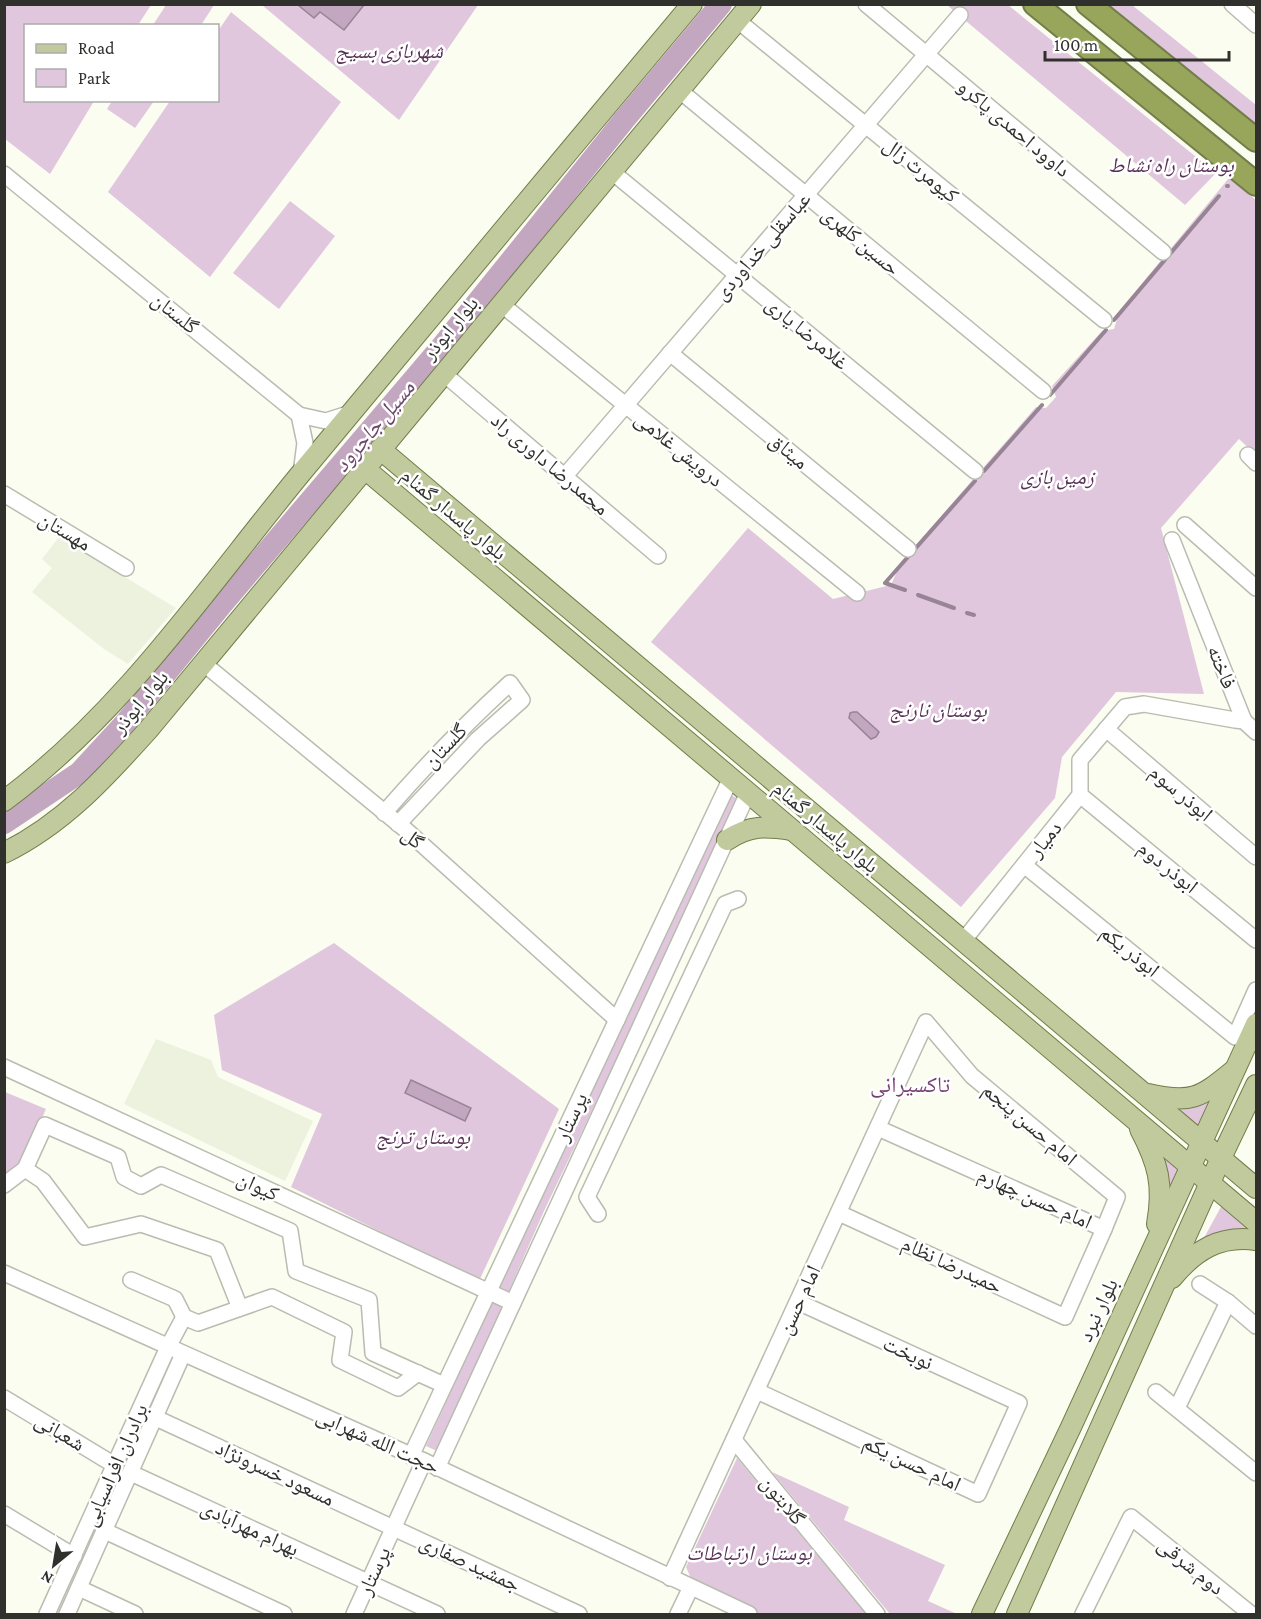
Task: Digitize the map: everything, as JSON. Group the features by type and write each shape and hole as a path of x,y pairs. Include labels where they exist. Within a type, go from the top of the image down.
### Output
{"highway":[{"path":"1035,4 1257,184"},
{"path":"1088,4 1257,140"},
{"path":"1127,78 1150,84 1155,81 1158,71 1150,54"},
{"path":"1197,136 1193,124 1194,114 1203,109 1218,109"}],"main road":[{"name":"بلوار ابوذر","path":"4,801 52,764 98,720 194,608 301,474 692,4"},
{"name":"بلوار ابوذر","path":"4,853 19,846 63,816 100,784 751,4"},
{"name":"بلوار پاسدار گمنام","path":"380,449 1257,1188"},
{"name":"بلوار پاسدار گمنام","path":"364,468 727,786 792,830 1257,1222"},
{"path":"727,840 751,828 769,826 792,830"},
{"name":"بلوار نبرد","path":"982,1614 1257,1024"},
{"path":"1144,1094 1174,1100 1203,1094 1237,1067"},
{"path":"1017,1614 1221,1158 1257,1085"},
{"path":"1136,1121 1159,1172 1161,1203 1154,1247"},
{"path":"1162,1289 1182,1266 1219,1241 1237,1238 1257,1240"}],"street":[{"name":"داوود احمدی پاکرو","path":"866,4 1163,252"},
{"path":"1232,4 1257,25"},
{"name":"عباسقلی خداوردی","path":"564,477 960,15"},
{"name":"کیومرث زال","path":"737,20 1104,320"},
{"name":"حسین کلهری","path":"679,90 1043,391"},
{"name":"غلامرضا یاری","path":"611,171 975,471"},
{"name":"گلستان","path":"7,181 299,415"},
{"name":"درویش غلامی","path":"501,304 857,594"},
{"name":"میثاق","path":"670,353 908,549"},
{"name":"محمدرضا داوری راد","path":"443,373 658,556"},
{"path":"301,474 305,443 299,415 326,421 352,413"},
{"name":"مهستان","path":"4,494 126,568"},
{"path":"1185,525 1257,588"},
{"name":"فاخته","path":"1172,540 1244,721"},
{"name":"گل","path":"203,663 398,824 617,1020"},
{"name":"گلستان","path":"384,813 437,753 510,683 522,700 478,739 398,824"},
{"name":"فاخته","path":"1106,729 1125,707 1144,704 1244,721"},
{"path":"1244,721 1257,732"},
{"path":"1080,795 1080,760 1106,729"},
{"name":"ابوذر سوم","path":"1106,729 1257,857"},
{"name":"پرستار","path":"424,1462 444,1385 727,786"},
{"name":"دمیار","path":"963,941 1080,795"},
{"name":"ابوذر دوم","path":"1080,795 1257,940"},
{"name":"پرستار","path":"354,1614 424,1462 513,1303 746,798"},
{"name":"ابوذر یکم","path":"1024,865 1235,1037 1257,990"},
{"path":"598,1214 587,1197 725,904 738,899"},
{"name":"امام حسن","path":"670,1578 926,1022"},
{"name":"امام حسن پنجم","path":"926,1022 972,1076 1116,1197 1104,1229"},
{"name":"کیوان","path":"4,1066 513,1303"},
{"path":"609,1094 630,1104"},
{"path":"4,1185 25,1169 45,1125 118,1157 124,1177 141,1186 161,1175 290,1231 296,1270 369,1300 373,1353 444,1385"},
{"name":"امام حسن چهارم","path":"878,1128 1104,1229 1065,1317"},
{"path":"25,1169 42,1181 85,1237 141,1224 217,1250 240,1308"},
{"name":"حمیدرضا نظام","path":"839,1213 1065,1317"},
{"name":"حجت الله شهرابی","path":"4,1273 424,1462 749,1614"},
{"path":"131,1280 175,1299 184,1317 198,1323 272,1297 344,1332 340,1360 398,1388 418,1373"},
{"path":"1200,1284 1228,1302 1257,1326"},
{"name":"نوبخت","path":"798,1302 1018,1403"},
{"path":"1178,1408 1228,1302"},
{"name":"برادران افراسیابی","path":"47,1614 168,1347 184,1317"},
{"name":"برادران افراسیابی","path":"66,1614 183,1354"},
{"name":"امام حسن یکم","path":"757,1391 978,1494 1018,1403"},
{"path":"1156,1392 1257,1473"},
{"name":"شعبانی","path":"4,1398 116,1466"},
{"name":"مسعود خسرونژاد","path":"156,1418 394,1528"},
{"name":"گلابتون","path":"734,1440 877,1614"},
{"name":"بهرام مهرآبادی","path":"130,1473 438,1614"},
{"path":"4,1514 74,1556"},
{"name":"دوم شرقی","path":"1083,1614 1131,1517 1251,1614"},
{"name":"جمشید صفاری","path":"394,1528 579,1614"},
{"path":"105,1531 284,1614"},
{"path":"678,1614 691,1587"},
{"path":"79,1588 135,1614"}],"shaded area":[{"path":"298,5 364,5 344,30 320,12 314,18"},
{"path":"59,537 176,608 128,664 104,649 32,592 52,568 42,559"},
{"path":"857,712 879,732 876,737 871,739 849,718 850,713"},
{"path":"156,1039 211,1060 218,1077 313,1121 285,1181 124,1104"},
{"path":"411,1080 471,1108 465,1121 405,1093"}],"green space":[{"path":"166,4 214,5 202,24 154,24"},
{"path":"4,5 151,5 139,24 24,24 24,102 93,102 50,174 5,139"},
{"name":"شهربازی بسیج","path":"262,5 478,5 399,120"},
{"name":"بوستان راه نشاط","path":"947,5 1008,5 1216,173 1185,205"},
{"path":"1108,5 1132,5 1256,105 1256,127"},
{"path":"231,12 341,102 210,277 108,192 169,102 219,102 219,30"},
{"path":"111,102 153,102 135,128 107,109"},
{"name":"بوستان نارنج","path":"1229,178 1256,200 1256,455 1239,439 1161,528 1204,694 1116,692 1062,757 1055,798 961,907 651,642 748,528 833,599 891,585 901,562 1036,407 1046,408 1056,397 1052,386 1102,331 1114,329 1120,310"},
{"path":"290,201 335,236 279,309 233,273"},
{"path":"729,794 740,800 544,1211 508,1293 497,1287"},
{"name":"بوستان ترنج","path":"334,943 559,1109 479,1281 291,1187 322,1114 222,1070 214,1015"},
{"path":"1222,1087 1201,1132 1174,1107"},
{"path":"5,1092 46,1109 23,1161 5,1175"},
{"path":"1158,1146 1184,1168 1165,1211"},
{"path":"1222,1205 1256,1233 1199,1247"},
{"path":"492,1302 502,1306 437,1451 426,1446"},
{"name":"بوستان ارتباطات","path":"737,1458 866,1614 760,1614 693,1583 686,1567"},
{"path":"772,1472 849,1507 844,1520 945,1565 928,1601 957,1614 890,1614"}],"waterway":[{"name":"مسیل جاجرود","path":"4,823 79,773 126,722 223,603 443,345 624,120 721,4"},
{"path":"1114,320 1219,196"},
{"path":"1050,395 1106,330"},
{"path":"984,471 1042,405"},
{"path":"905,590 885,583 975,481"},
{"path":"918,595 954,608"},
{"path":"967,613 974,615"}],"district":[{"name":"تاکسیرانی","path":"910,1084"}],"park label":[{"name":"زمین بازی","path":"1057,477"}]}
